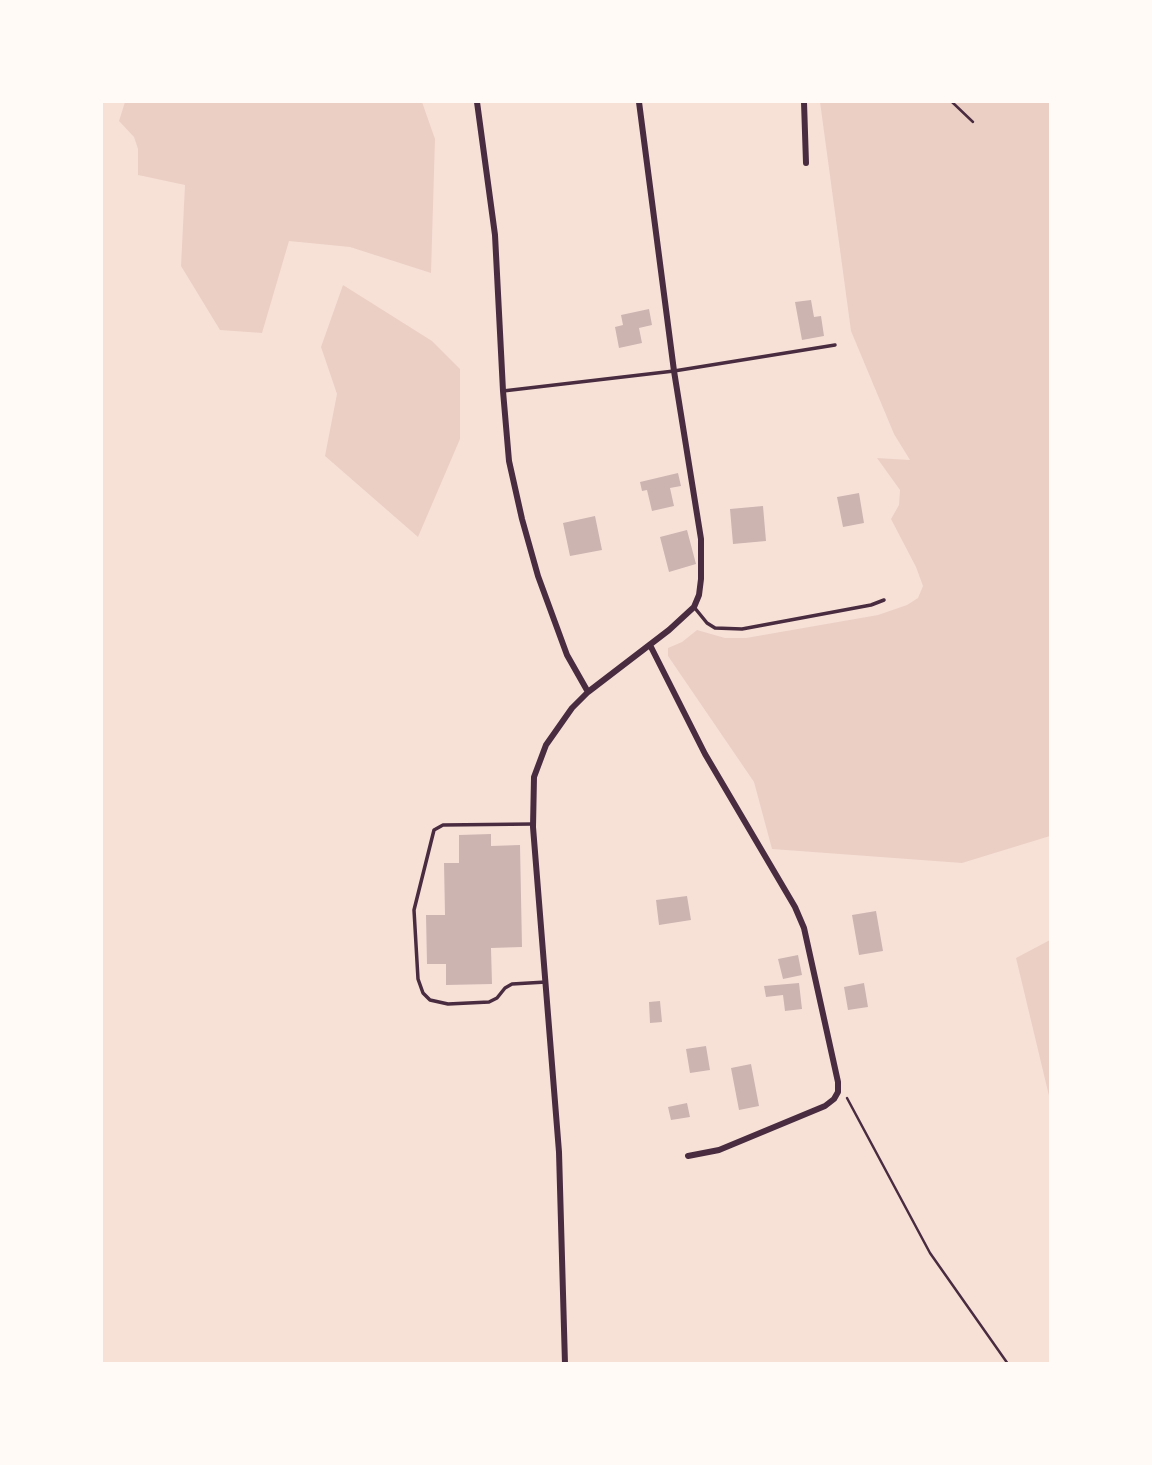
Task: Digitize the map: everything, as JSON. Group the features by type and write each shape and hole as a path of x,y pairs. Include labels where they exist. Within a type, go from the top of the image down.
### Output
{"street":[{"path":"477,102 495,235 509,461 538,576 567,655 589,691"},
{"path":"565,1363 559,1152 533,824 534,777 539,760 559,722 589,691 650,645 694,607 701,579 701,539 674,371 639,102"},
{"path":"803,102 806,163"},
{"path":"650,645 705,754 804,928 838,1082 838,1092 834,1099 825,1105 719,1150 688,1156"}],"lane":[{"path":"503,391 674,371 835,345"},
{"path":"694,607 707,623 715,628 742,629 871,606 884,600"},
{"path":"533,824 443,825 434,830 414,910 418,979 422,993 429,1000 448,1004 489,1002 512,984 546,982"}],"path":[{"path":"952,102 973,122"},
{"path":"838,1082 930,1253 1008,1363"}],"shaded area":[{"path":"125,102 422,102 435,139 431,273 350,247 289,241 262,333 220,330 181,266 185,185 138,175 138,149 134,137 119,121"},
{"path":"820,102 1050,102 1050,836 962,863 772,849 754,782 668,656 668,648 682,642 697,630 725,638 746,638 878,615 907,605 918,598 923,586 891,519 899,505 900,490 877,458 910,460 894,434 851,331"},
{"path":"343,285 432,341 460,369 460,439 418,537 325,456 337,394 321,347"},
{"path":"1050,940 1050,1100 1016,958"}],"building":[{"path":"811,300 814,317 821,316 824,336 802,340 795,302"},
{"path":"649,309 652,325 639,328 642,343 619,348 615,327 623,325 621,315"},
{"path":"678,473 681,486 670,488 674,506 652,511 647,490 642,491 640,482"},
{"path":"859,493 864,523 843,527 837,497"},
{"path":"763,506 766,541 733,544 730,509"},
{"path":"595,516 602,550 570,556 563,523"},
{"path":"687,530 696,564 669,572 660,537"},
{"path":"491,834 491,846 520,845 522,947 491,948 492,984 446,985 446,964 427,964 426,915 445,915 444,863 459,863 459,835"},
{"path":"687,896 691,920 659,925 656,900"},
{"path":"876,911 883,951 859,955 852,915"},
{"path":"798,955 802,975 783,979 778,959"},
{"path":"799,983 802,1009 785,1011 783,995 766,997 764,986"},
{"path":"864,983 868,1007 848,1010 844,987"},
{"path":"660,1001 662,1022 650,1023 649,1002"},
{"path":"706,1046 710,1070 690,1073 686,1049"},
{"path":"751,1064 759,1106 739,1110 731,1068"},
{"path":"687,1103 690,1117 671,1120 668,1107"}]}
